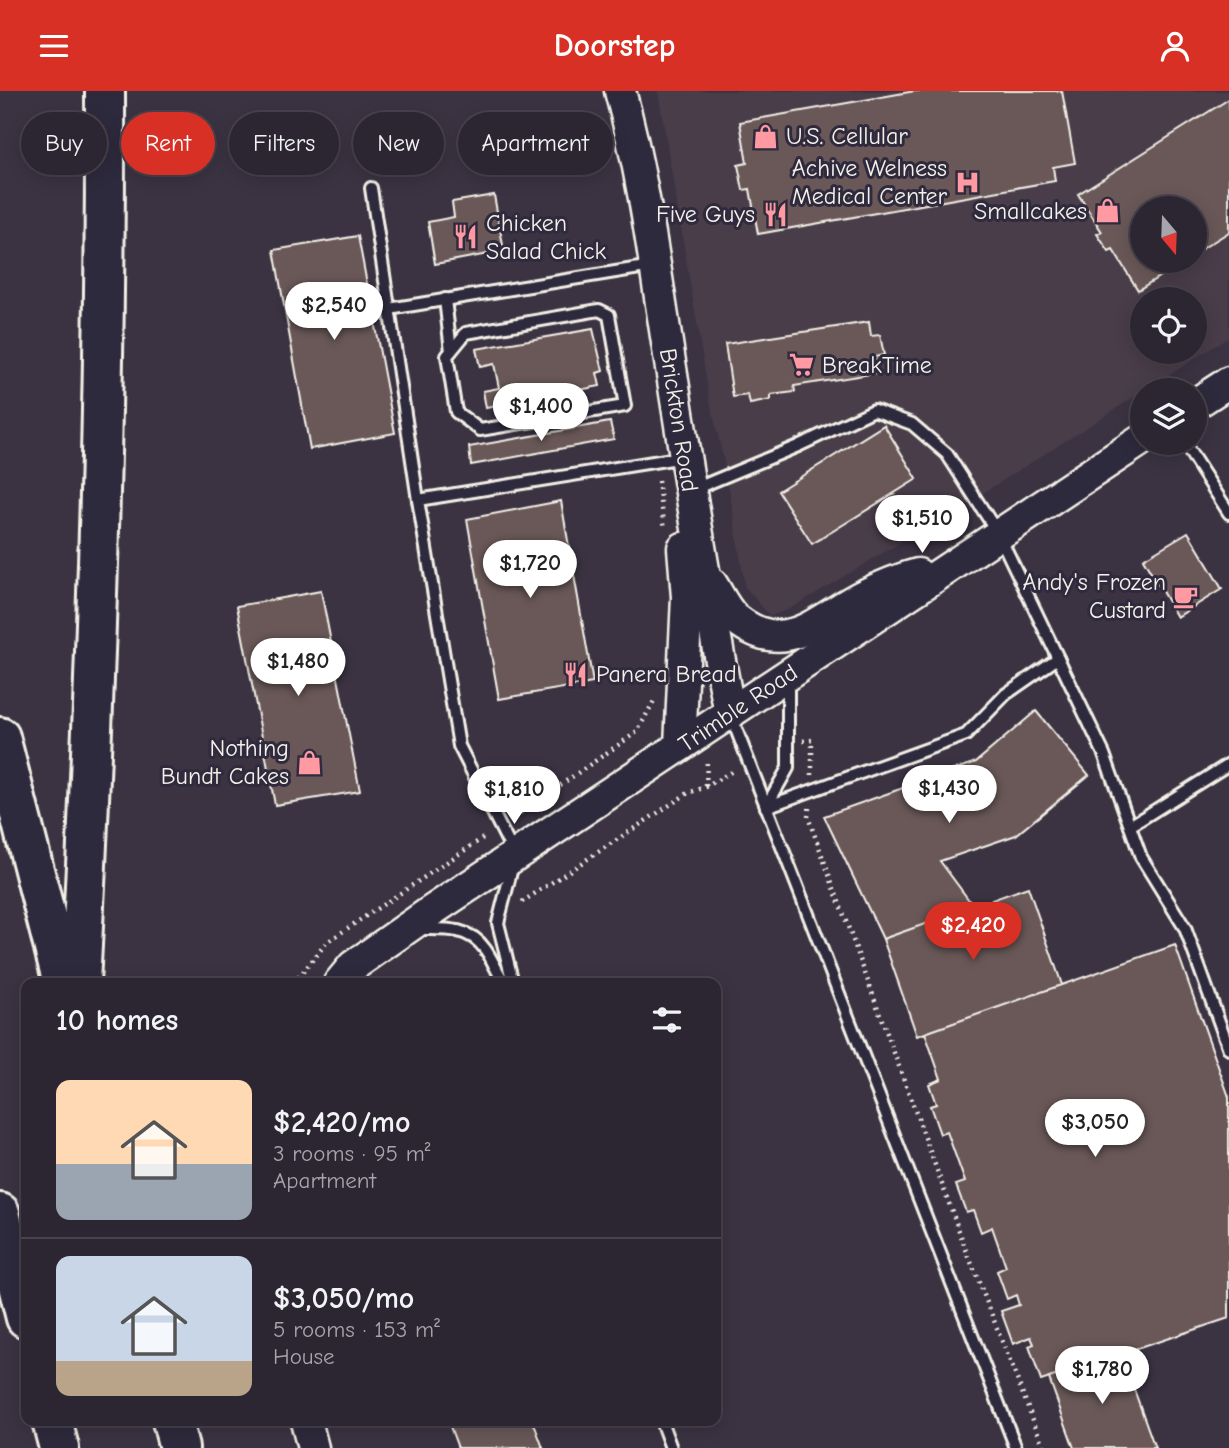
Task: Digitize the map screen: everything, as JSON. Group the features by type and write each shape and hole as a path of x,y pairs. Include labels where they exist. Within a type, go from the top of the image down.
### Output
{"highway":[{"path":"80,978 90,795 105,316 105,91"},
{"path":"0,737 61,978"},
{"path":"0,1213 21,1298"},
{"path":"53,1426 59,1448"},
{"path":"173,1426 179,1448"}],"street":[{"name":"Brickton Road","path":"620,91 630,126 730,714"},
{"name":"Brickton Road","path":"630,126 632,91"},
{"path":"1207,396 1229,382"},
{"name":"Trimble Road","path":"343,978 353,966 405,929 1130,448"},
{"path":"680,746 687,597 683,548 691,497"},
{"path":"705,574 734,618 758,633 782,638 809,628 862,596 908,577 955,564"},
{"path":"307,1426 313,1448"}],"lane":[{"path":"370,188 459,746 515,856 499,919 501,940 512,978"},
{"path":"389,309 654,265"},
{"path":"445,299 451,351 447,356 456,412 480,430 625,406 609,315 599,310 466,333 451,351"},
{"path":"691,497 874,409 912,424 947,454 999,535 1104,754 1141,857 1185,928 1229,1049"},
{"path":"1192,455 1229,513"},
{"path":"418,500 684,456"},
{"path":"766,807 966,735 1006,694 1058,658"},
{"path":"766,807 788,768 788,675"},
{"path":"730,714 1016,1448"},
{"path":"1130,826 1229,764"},
{"path":"405,929 450,928 474,936 486,950 502,978"},
{"path":"664,1426 671,1448"}],"path":[{"path":"659,481 667,541"},
{"path":"299,978 327,942 637,732 660,690"},
{"path":"788,744 812,740 812,790 808,817 962,1239 1044,1448"},
{"path":"499,919 514,919 523,900 688,793 706,787 749,762"}],"shaded area":[{"path":"658,91 1229,91 1229,337 1207,351 1207,287 1130,287 1130,364 1186,364 1164,378 1130,378 1130,400 975,498 791,608 770,616 745,587 727,475 709,396"}],"building":[{"path":"915,91 1062,91 1075,163 1053,167 1055,181 758,234 750,189 743,190 738,165 747,163 740,122"},
{"path":"1229,99 1229,232 1208,245 1208,196 1130,196 1130,273 1165,273 1143,287 1136,287 1113,250 1109,252 1097,234 1102,232 1078,194"},
{"name":"Chicken Salad Chick","path":"494,195 504,251 435,264 428,222 454,217 452,202"},
{"path":"358,236 395,433 310,449 274,250"},
{"name":"BreakTime","path":"869,322 871,336 880,335 884,355 875,357 877,373 794,386 795,392 771,395 771,400 750,404 748,395 733,397 725,344"},
{"path":"593,329 603,371 597,373 600,386 486,408 483,391 499,388 494,364 480,367 476,349"},
{"path":"610,422 614,439 471,465 469,447"},
{"name":"BreakTime","path":"884,425 917,479 812,544 778,491"},
{"path":"561,501 593,683 499,699 467,519"},
{"path":"1188,532 1222,589 1177,617 1143,559"},
{"path":"321,591 360,791 275,805 237,606"},
{"path":"1036,711 1089,775 1016,835 940,861 974,907 883,939 824,816 976,762"},
{"path":"1028,887 1062,985 917,1036 883,939"},
{"path":"1175,945 1229,1097 1229,1318 1041,1381 1029,1346 1034,1344 1031,1337 1013,1344 1001,1311 1019,1305 1016,1295 1007,1299 997,1271 1006,1267 992,1227 981,1232 973,1210 966,1212 956,1185 965,1182 947,1132 940,1134 930,1106 936,1104 929,1084 941,1079 925,1033"},
{"path":"1121,1353 1155,1448 1074,1448 1049,1378"},
{"path":"450,1426 535,1426 543,1448 458,1448"}],"place":[{"name":"U.S. Cellular","path":"766,136"},
{"name":"Achive Welness Medical Center","path":"967,182"},
{"name":"Smallcakes","path":"1107,211"},
{"name":"Five Guys","path":"775,214"},
{"name":"Chicken Salad Chick","path":"466,237"},
{"name":"BreakTime","path":"802,365"},
{"name":"Andy's Frozen Custard","path":"1186,596"},
{"name":"Panera Bread","path":"576,674"},
{"name":"Nothing Bundt Cakes","path":"309,762"}]}
